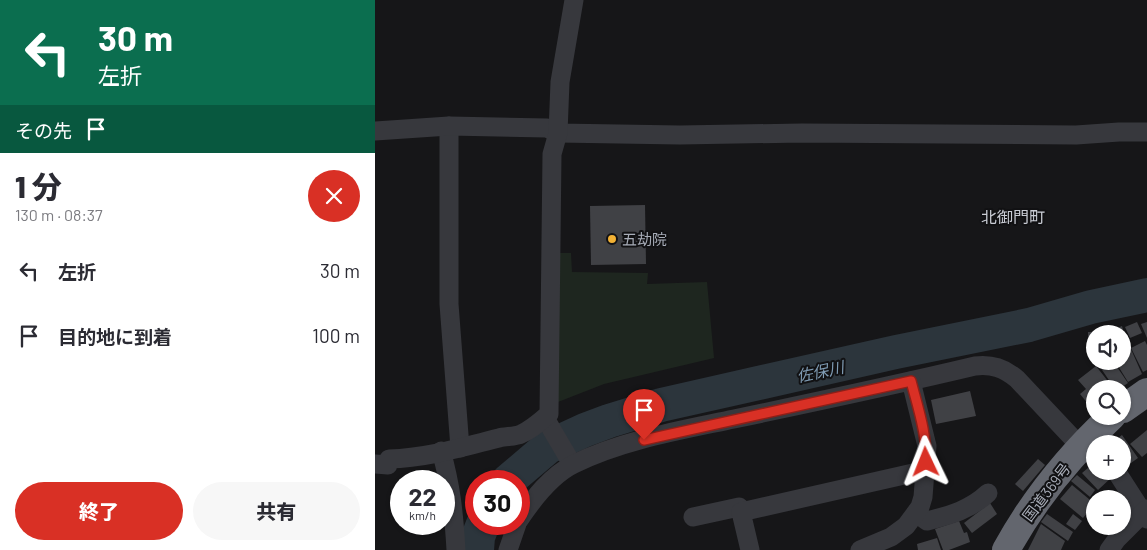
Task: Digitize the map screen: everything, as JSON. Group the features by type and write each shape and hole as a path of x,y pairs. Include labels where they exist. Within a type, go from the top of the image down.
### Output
{"highway":[{"path":"1131,403 1147,392"},
{"name":"国道369号","path":"1096,435 1105,425"},
{"name":"国道369号","path":"1006,550 1033,507 1086,446"}],"street":[{"path":"375,464 388,465 389,459 407,459 520,435 546,420 549,414 552,154 558,133 560,82 574,0"},
{"path":"449,126 449,304 460,448"},
{"path":"375,131 449,126 547,128 558,133 680,135 811,133 1076,135 1147,132"},
{"path":"530,506 541,491 571,461 677,432 975,366 999,367 1017,379 1086,440"},
{"path":"860,550 891,536 906,526 920,507 923,497 927,446 911,381"},
{"path":"546,420 571,461"},
{"path":"441,451 451,490 456,550"},
{"path":"741,512 913,473 925,472"},
{"path":"1109,550 1117,539 1146,513 1122,480"},
{"path":"916,513 927,521 942,517 965,510 988,493"},
{"path":"693,517 739,507 750,550"},
{"path":"508,550 513,535"}],"shaded area":[{"path":"557,253 571,253 572,272 648,273 647,284 707,282 714,358 604,384 558,402"}],"building":[{"path":"645,205 646,264 591,265 590,206"},
{"path":"1137,322 1142,333 1131,338 1130,325"},
{"path":"1147,322 1147,338 1141,324"},
{"path":"1145,341 1147,345 1147,370 1143,372 1131,348"},
{"path":"1131,349 1142,374 1131,380 1127,380 1121,370 1131,370"},
{"path":"1091,370 1099,370 1107,380 1086,380 1086,389 1078,380"},
{"path":"1102,370 1119,370 1126,380 1109,380"},
{"path":"1086,389 1086,401 1080,394"},
{"path":"970,391 976,416 936,424 931,400"},
{"path":"1147,430 1147,453 1142,457 1131,443"},
{"path":"1131,448 1138,458 1131,463"},
{"path":"1038,459 1045,465 1023,491 1015,484"},
{"path":"1077,475 1095,490 1086,490 1086,494 1071,481"},
{"path":"1089,480 1109,480 1098,490"},
{"path":"1072,485 1086,497 1086,514 1083,518 1060,499"},
{"path":"990,503 997,514 972,533 964,523"},
{"path":"1047,514 1073,532 1068,541 1041,522"},
{"path":"1073,514 1082,521 1075,530 1066,524"},
{"path":"959,521 964,533 967,532 970,542 949,550 943,550 935,529"},
{"path":"1041,524 1065,541 1061,550 1028,550"},
{"path":"937,538 941,550 918,550 917,544"}],"waterway":[{"name":"佐保川","path":"521,470 548,447 609,421 661,405 896,352 1029,325 1091,307 1147,295"},
{"name":"佐保川","path":"477,550 479,535"}],"place":[{"name":"五劫院","path":"612,239"}],"district":[{"name":"北御門町","path":"1013,216"}],"route":[{"path":"644,440 911,381 927,446 926,462"}]}
